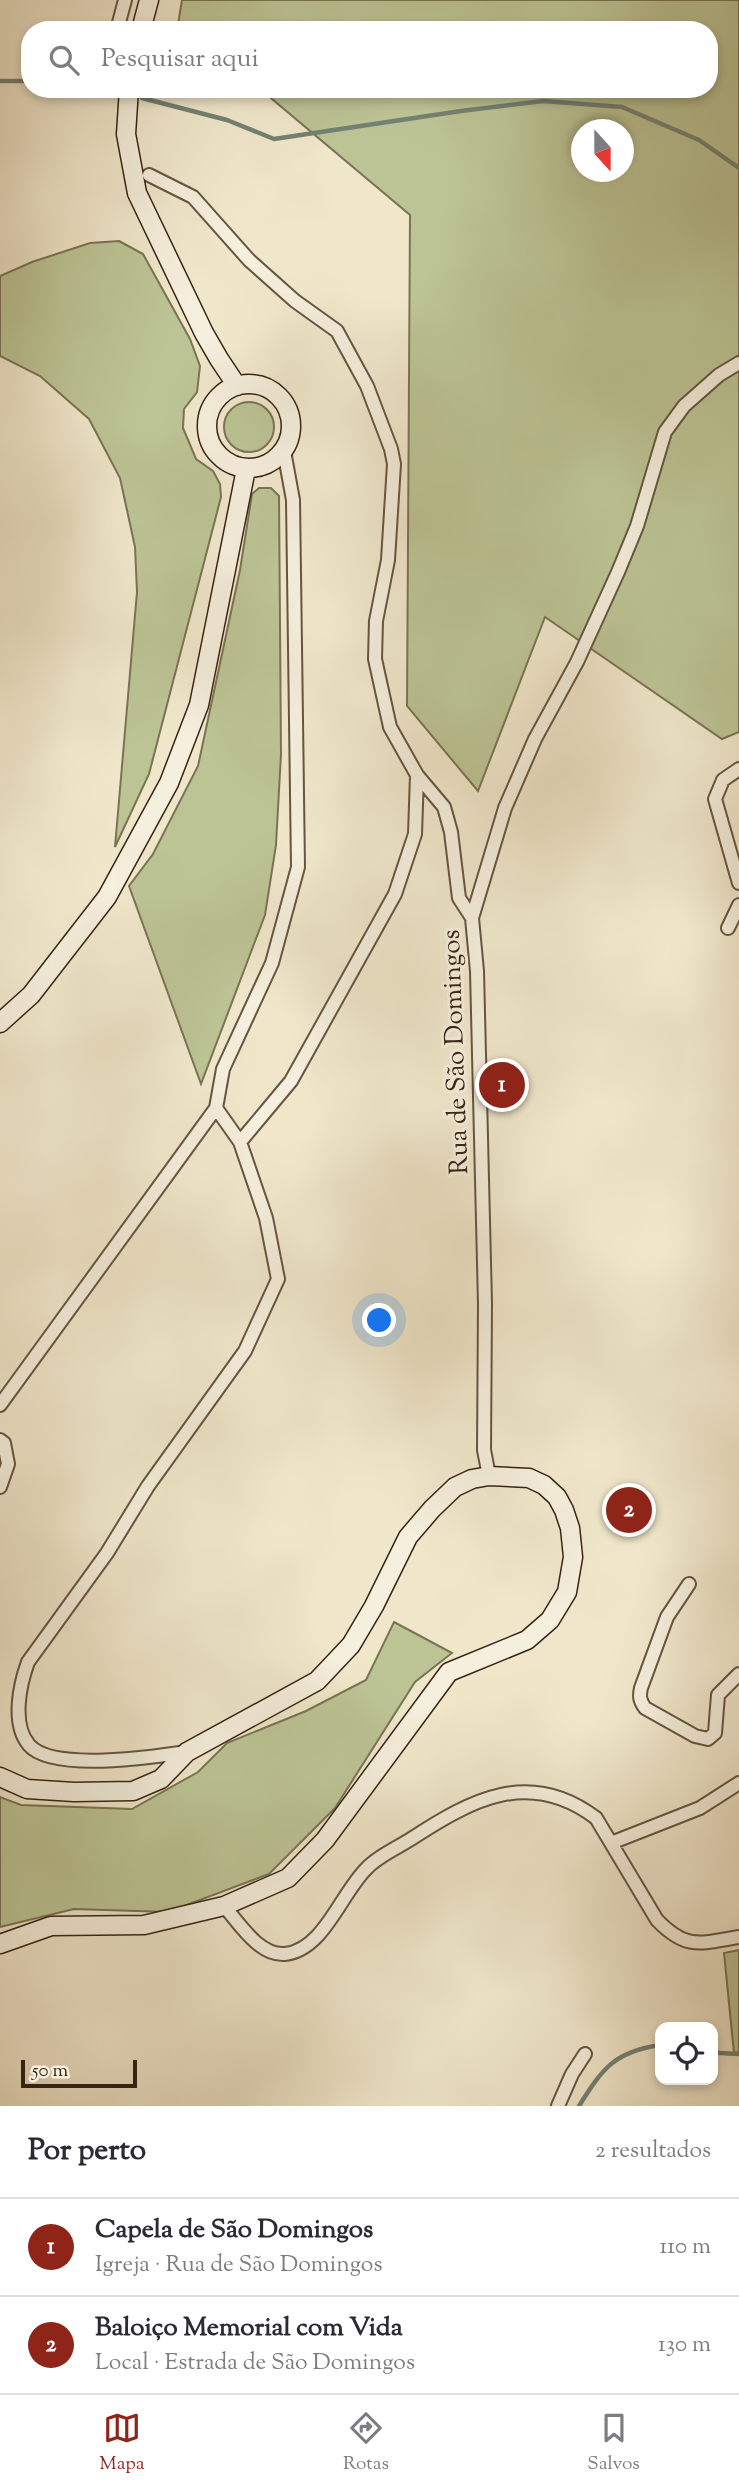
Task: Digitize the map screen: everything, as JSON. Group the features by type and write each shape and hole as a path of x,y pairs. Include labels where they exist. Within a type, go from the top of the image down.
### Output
{"street":[{"path":"119,21 125,0"},
{"path":"144,21 149,0"},
{"path":"128,98 126,134 137,193 204,333 237,386"},
{"path":"149,175 193,197 249,260 295,301 337,331 367,386 394,464 388,560 376,621 375,659 390,727 417,775 444,807 451,832 459,898 472,918"},
{"name":"Rua de São Domingos","path":"489,1476 484,1450 485,1304 477,971 472,918 505,808 535,739 577,662 618,572 637,526 665,432 684,406 719,375 739,363"},
{"path":"252,384 267,388 279,396 288,408 292,422 290,437 284,450 271,463 246,469 232,465 220,457 211,445 207,431 208,416 214,403 237,386 252,384"},
{"path":"0,1405 216,1108 223,1069 272,963 298,867 293,500 284,450"},
{"path":"0,1023 31,995 107,897 169,783 200,705 246,469"},
{"path":"739,769 723,780 715,799 739,883"},
{"path":"240,1142 291,1081 395,894 415,834 417,775"},
{"path":"728,928 739,905"},
{"path":"187,1752 91,1762 49,1756 29,1746 23,1731 20,1718 21,1683 28,1662 107,1553 148,1486 245,1351 278,1279 266,1218 240,1142 216,1108"},
{"path":"0,1440 4,1443 8,1464 0,1488"},
{"path":"0,1777 27,1789 74,1792 133,1791 161,1779 187,1752 317,1681 351,1645 374,1606 408,1537 455,1487 472,1479 489,1476 529,1478 544,1485 557,1497 564,1510 570,1528 573,1557 567,1592 550,1620 527,1640 449,1672 325,1840 288,1878 224,1906 144,1925 51,1926 0,1944"},
{"path":"689,1584 667,1617 641,1688 641,1703 645,1708 695,1736 708,1739 715,1733 718,1695 739,1674"},
{"path":"611,1843 700,1808 739,1783"},
{"path":"224,1906 259,1944 273,1952 283,1954 303,1950 315,1938 367,1867 452,1812 512,1791 539,1792 582,1808 596,1818 657,1920 670,1933 694,1944 739,1937"},
{"path":"558,2106 585,2053"}],"green space":[{"path":"182,0 739,0 739,732 722,739 545,617 478,791 407,706 410,215 271,98 718,98 718,21 178,21"},
{"path":"119,241 143,254 190,339 200,366 197,392 184,409 183,428 196,459 213,471 220,484 221,497 149,774 115,847 137,592 135,547 120,478 89,419 40,376 0,356 0,276 32,262 90,243"},
{"path":"249,402 266,410 274,427 266,444 249,452 232,444 224,427 232,410"},
{"path":"259,488 271,488 279,496 281,754 276,845 265,915 201,1084 129,886 153,854 198,766 240,570 252,494"},
{"path":"394,1622 452,1653 415,1682 335,1808 269,1874 168,1912 74,1909 0,1927 0,1797 21,1805 132,1809 198,1772 227,1743 306,1711 366,1680"},
{"path":"739,1950 739,2052 734,2053 724,1953"}],"building":[{"path":"512,1065 512,1080 492,1081 492,1066"}],"waterway":[{"path":"0,81 21,81"},
{"path":"142,98 227,120 274,139 543,101 622,107 699,140 739,168"},
{"path":"579,2106 595,2081 611,2064 631,2052 655,2046"},
{"path":"718,2052 739,2054"}],"place":[{"name":"Capela de São Domingos","path":"502,1085"},
{"name":"Baloiço Memorial com Vida","path":"629,1510"}]}
